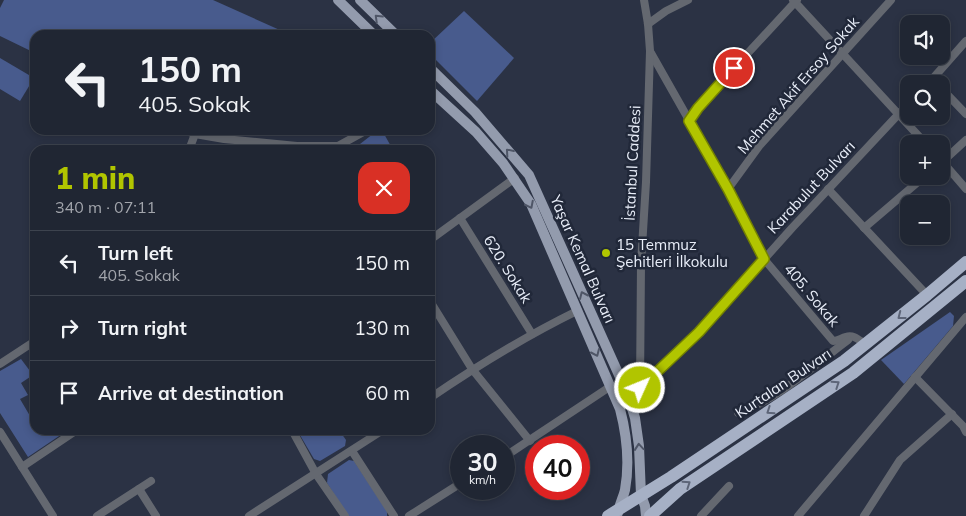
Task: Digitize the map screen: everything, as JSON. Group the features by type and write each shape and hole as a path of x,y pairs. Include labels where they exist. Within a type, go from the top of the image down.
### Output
{"highway":[{"name":"Kurtalan Bulvarı","path":"615,514 844,361 966,262"},
{"name":"Kurtalan Bulvarı","path":"648,516 680,489 853,373 966,281"}],"main road":[{"path":"338,0 369,30"},
{"path":"360,0 391,30"},
{"name":"Yaşar Kemal Bulvarı","path":"435,74 475,112 529,175 628,395 635,418 639,446 641,495 648,516"},
{"name":"Yaşar Kemal Bulvarı","path":"435,95 476,132 515,178 531,204 611,386 620,409 627,437 628,464 624,491 615,514"}],"street":[{"name":"İstanbul Caddesi","path":"640,388 641,264 646,182 650,51 644,0"},
{"path":"648,24 666,11 688,0"},
{"name":"Mehmet Akif Ersoy Sokak","path":"728,189 760,145 891,0"},
{"path":"689,121 698,108 795,1 918,135"},
{"path":"939,75 966,41"},
{"name":"405. Sokak","path":"650,51 728,189 764,259 834,341 838,341 846,336 853,336 865,344"},
{"path":"950,97 966,114"},
{"name":"Karabulut Bulvarı","path":"628,395 640,388 699,332 898,114"},
{"path":"202,135 278,145"},
{"path":"340,145 358,135"},
{"path":"950,154 966,140"},
{"path":"950,170 966,189"},
{"path":"435,236 515,178"},
{"path":"864,228 914,185"},
{"path":"828,189 927,295"},
{"name":"620. Sokak","path":"460,218 532,334"},
{"path":"435,309 472,369 525,435"},
{"path":"435,395 472,369 532,334 577,311"},
{"path":"798,516 966,317"},
{"path":"738,414 773,397 853,336"},
{"path":"0,364 30,344"},
{"path":"915,377 965,427"},
{"path":"539,435 611,386"},
{"path":"864,516 900,460 952,414"},
{"path":"0,432 53,516"},
{"path":"22,467 70,435"},
{"path":"295,435 316,474 345,516"},
{"path":"249,516 376,435"},
{"path":"352,451 394,516"},
{"path":"97,516 151,481"},
{"path":"701,516 729,486"},
{"path":"139,489 156,516"},
{"path":"409,516 450,491"},
{"path":"706,509 714,516"}],"shaded area":[{"path":"4,0 213,0 280,30 30,30 30,51 0,36 0,8"},
{"path":"464,11 514,58 477,101 435,59 435,38"},
{"path":"0,58 30,76 30,85 20,101 0,89"},
{"path":"372,135 385,135 390,145 360,145"},
{"path":"950,312 954,316 953,326 904,384 881,360"},
{"path":"21,359 30,371 30,377 21,383 28,395 20,399 30,416 30,435 61,435 28,457 0,413 0,371"},
{"path":"300,435 342,435 346,440 345,446 320,461 314,459"},
{"path":"349,460 354,461 387,511 387,516 348,516 327,483 328,474"}],"place":[{"name":"15 Temmuz Şehitleri İlkokulu","path":"606,253"}],"route":[{"path":"640,388 699,332 764,259 728,189 689,121 698,108 734,68"}]}
